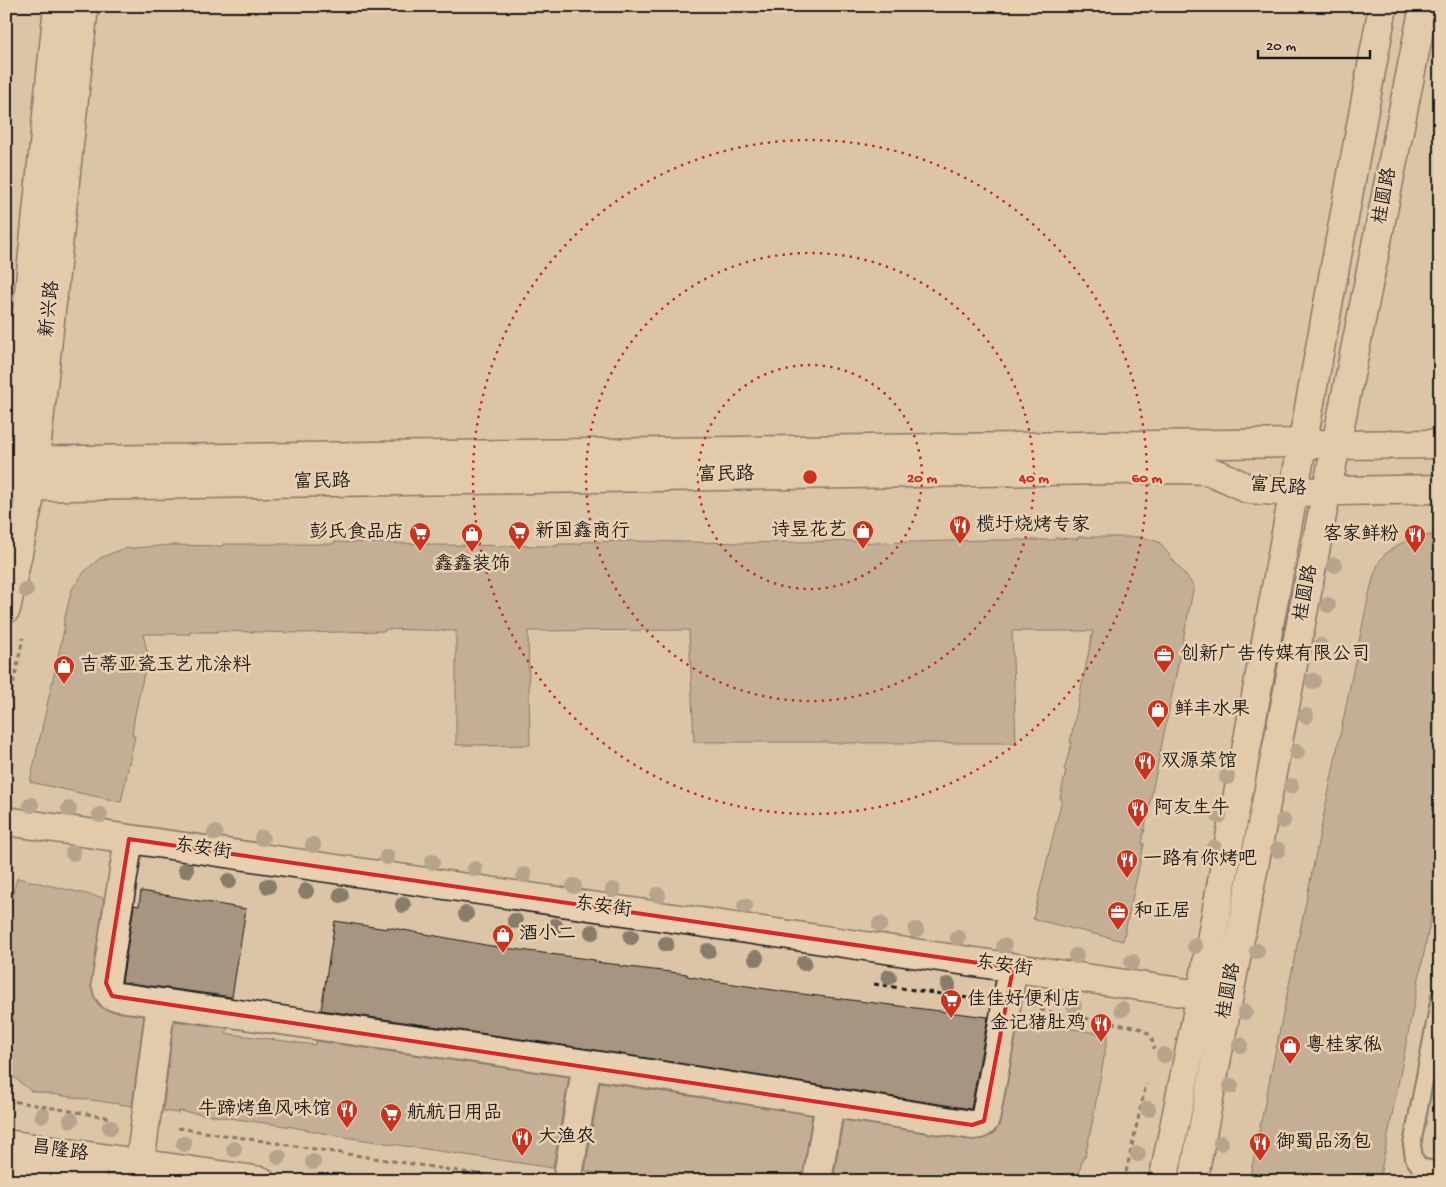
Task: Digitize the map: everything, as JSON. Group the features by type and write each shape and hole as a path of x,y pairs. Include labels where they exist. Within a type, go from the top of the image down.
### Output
{"street":[{"name":"新兴路","path":"6,610 58,6"},
{"name":"新兴路","path":"18,480 84,6"},
{"name":"桂圆路","path":"1163,1181 1201,995 1383,6"},
{"name":"桂圆路","path":"1192,1181 1424,6"},
{"name":"富民路","path":"18,480 1303,443 1337,445 1440,444"},
{"name":"富民路","path":"18,480 1178,469 1206,470 1248,489 1294,492 1440,489"},
{"name":"东安街","path":"6,821 1201,995"},
{"path":"129,839 106,983 108,992 112,996 586,1064 972,1125 980,1124 986,1115 1013,968"},
{"path":"140,1164 161,1003"},
{"path":"567,1181 586,1064"},
{"path":"818,1181 830,1102"},
{"name":"昌隆路","path":"6,1144 262,1181"},
{"name":"昌隆路","path":"6,1168 94,1181"}],"lane":[{"path":"1440,997 1438,1017 1412,1145 1414,1158 1420,1166 1440,1171"}],"path":[{"path":"6,720 24,632"},
{"path":"870,983 1007,1004 1139,1028 1146,1031 1153,1040 1152,1058"},
{"path":"1124,1181 1148,1077"},
{"path":"6,1100 523,1181"}],"highlighted area":[{"path":"129,839 1013,968 984,1121 972,1125 112,996 106,983"}],"building":[{"path":"1440,534 1440,872 1379,1181 1249,1181 1374,575 1379,562 1387,552 1416,537"},
{"path":"1078,537 1142,537 1159,542 1194,586 1146,822 1142,843 1144,844 1123,941 1033,919 1062,799 1060,798 1066,771 1064,770 1072,742 1070,742 1093,631 1012,631 1016,743 828,743 694,742 689,630 528,631 530,745 490,746 456,745 456,631 385,629 385,631 301,633 217,631 190,632 190,634 143,634 148,655 135,714 132,735 135,736 121,802 30,782 72,589 85,571 100,558 122,549 170,545 333,544 334,542 558,546 558,544 581,544 581,542 635,541 745,543 848,541 875,543 1055,540 1055,538 1078,539"},
{"path":"17,878 104,898 91,987 96,1001 100,1006 109,1011 144,1016 132,1106 31,1091 6,1071 6,922"},
{"path":"141,891 246,909 232,997 122,982 134,905 139,906"},
{"path":"335,921 387,929 387,927 491,946 595,960 595,962 620,966 687,974 687,976 708,980 786,992 988,1017 971,1109 589,1049 321,1010"},
{"path":"1019,1020 1108,1035 1091,1129 1077,1181 833,1181 843,1120 970,1140 982,1139 993,1134 999,1126 1001,1118"},
{"path":"174,1021 227,1028 226,1033 230,1034 315,1045 316,1041 569,1077 553,1168 338,1136 293,1127 179,1111 178,1113 163,1111"},
{"path":"600,1082 812,1115 802,1181 647,1181 585,1171"}],"place":[{"name":"榄圩烧烤专家","path":"960,545"},
{"name":"诗昱花艺","path":"863,550"},
{"name":"新国鑫商行","path":"519,551"},
{"name":"彭氏食品店","path":"420,552"},
{"name":"鑫鑫装饰","path":"472,553"},
{"name":"客家鲜粉","path":"1415,554"},
{"name":"创新广告传媒有限公司","path":"1164,674"},
{"name":"吉蒂亚瓷玉艺术涂料","path":"64,685"},
{"name":"鲜丰水果","path":"1158,729"},
{"name":"双源菜馆","path":"1145,781"},
{"name":"阿友生牛","path":"1138,828"},
{"name":"一路有你烤吧","path":"1127,879"},
{"name":"和正居","path":"1118,931"},
{"name":"酒小二","path":"503,954"},
{"name":"佳佳好便利店","path":"951,1019"},
{"name":"金记猪肚鸡","path":"1101,1043"},
{"name":"粤桂家俬","path":"1290,1065"},
{"name":"牛蹄烤鱼风味馆","path":"347,1129"},
{"name":"航航日用品","path":"391,1133"},
{"name":"大渔农","path":"522,1157"},
{"name":"御蜀品汤包","path":"1260,1162"}]}
